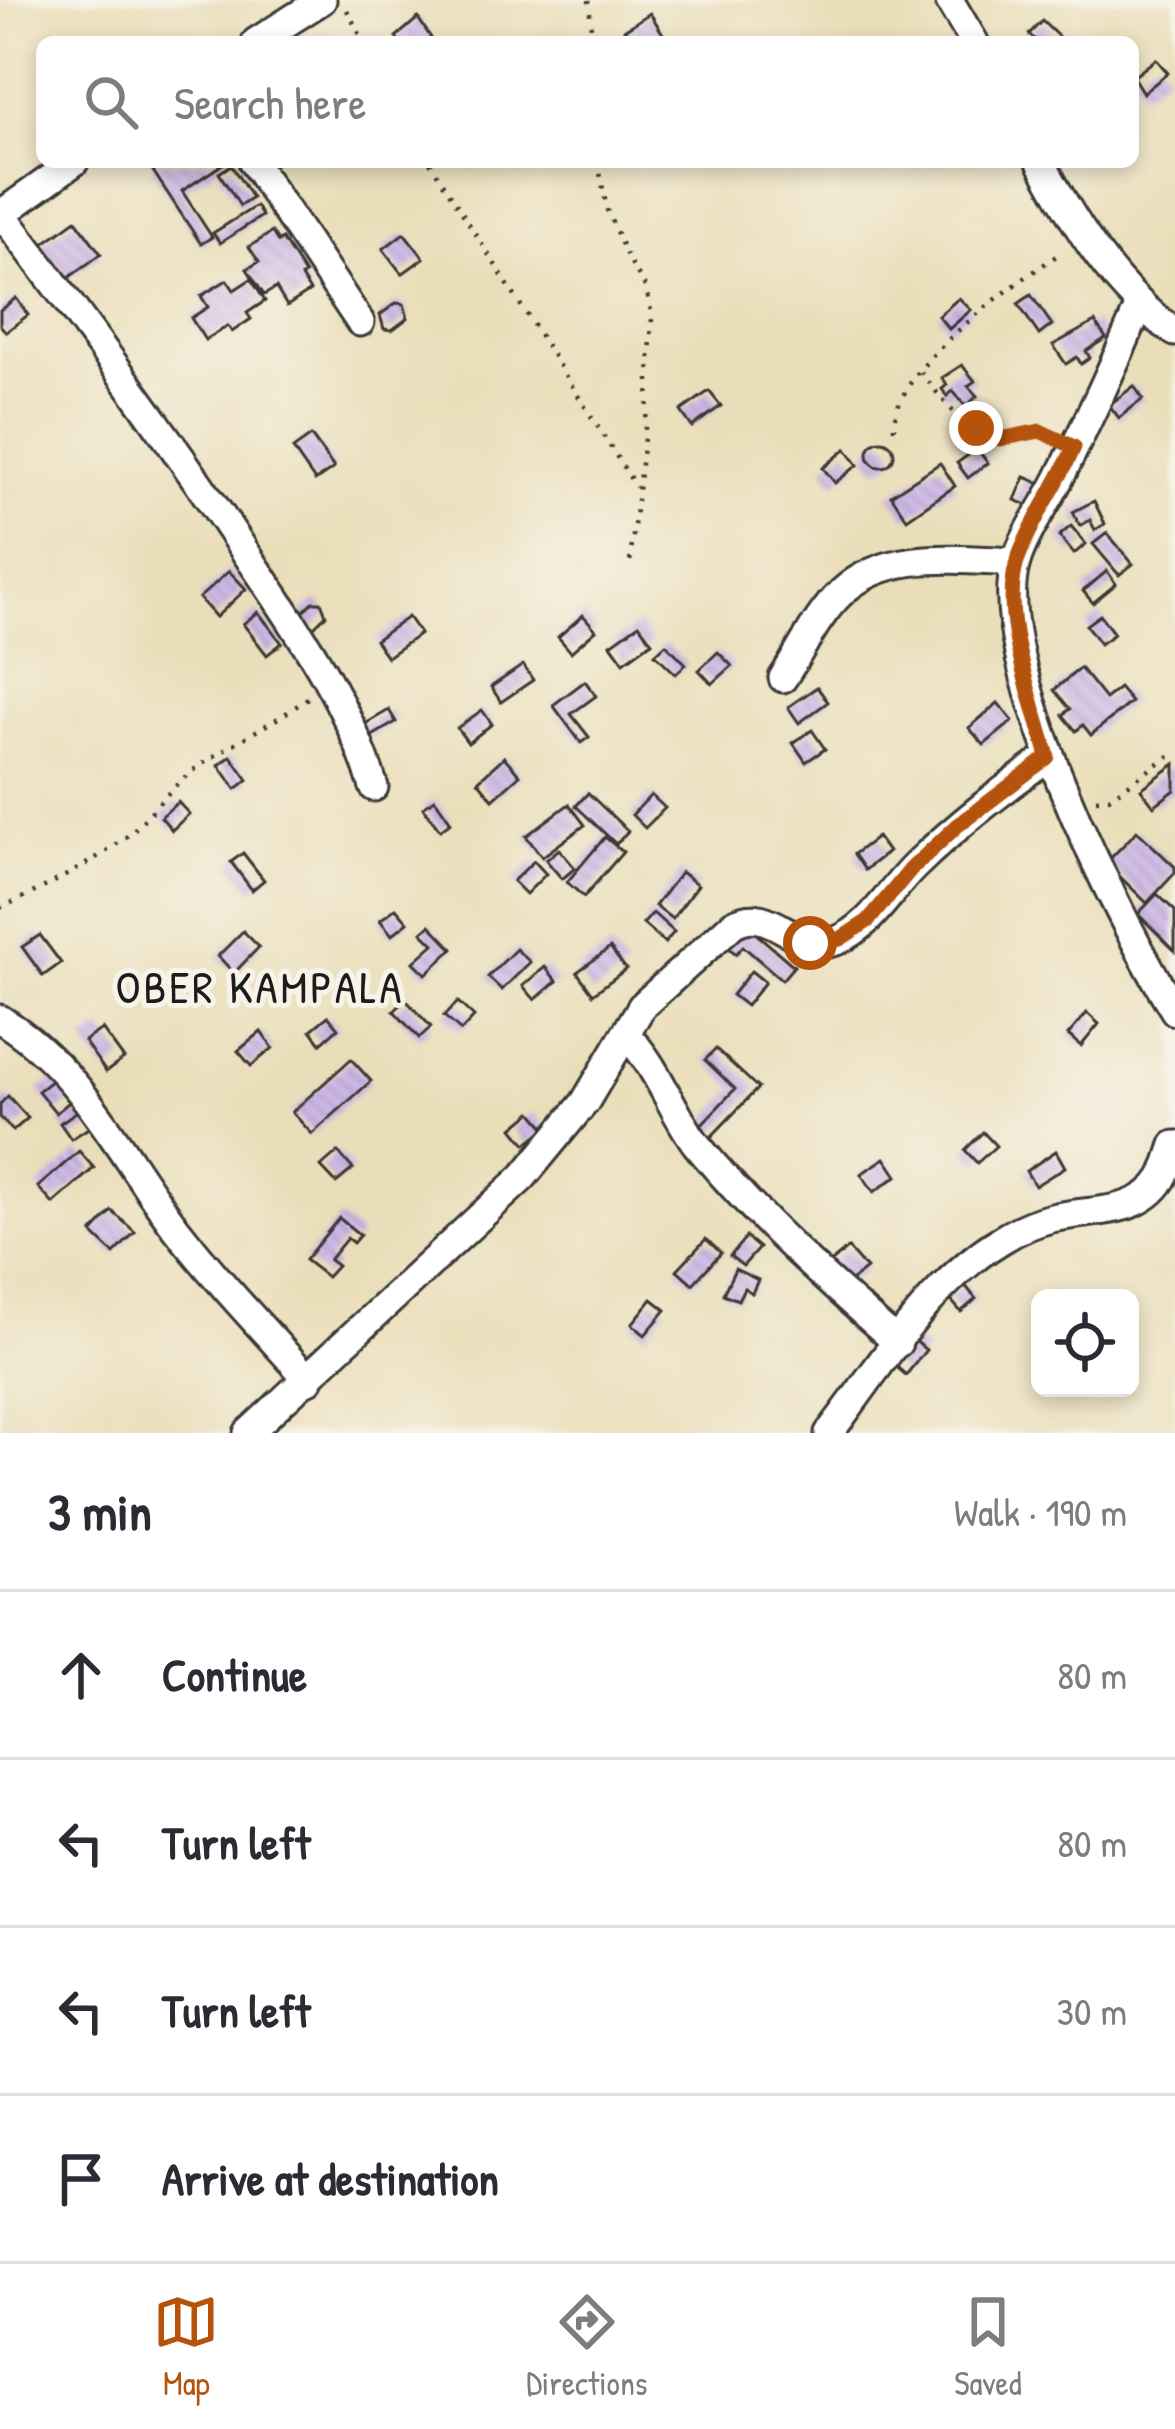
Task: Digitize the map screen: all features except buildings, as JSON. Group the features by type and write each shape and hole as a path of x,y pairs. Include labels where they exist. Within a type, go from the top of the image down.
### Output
{"street":[{"path":"265,36 322,0"},
{"path":"950,0 971,36"},
{"path":"66,168 1,215 201,486 308,644 359,739 374,788"},
{"path":"257,168 360,322"},
{"path":"1044,168 1085,236 1139,308 1175,332"},
{"path":"1139,308 1016,562 1011,586 1014,626 1048,757 1175,1010"},
{"path":"783,678 839,594 865,574 898,563 1016,562"},
{"path":"248,1433 523,1178 585,1102 642,1006 658,988 742,919 763,917 799,939 819,944 853,932 957,826 1048,757"},
{"path":"0,1019 44,1052 83,1093 176,1228 309,1380"},
{"path":"626,1036 637,1045 670,1108 722,1176 809,1264 898,1343"},
{"path":"829,1433 945,1284 996,1242 1051,1218 1119,1208 1151,1192 1164,1177 1175,1144"}],"path":[{"path":"341,0 361,36"},
{"path":"589,0 592,36"},
{"path":"434,168 637,489"},
{"path":"599,168 607,210 646,288 652,316 630,562"},
{"path":"893,429 893,413 939,346 1085,236"},
{"path":"921,372 946,405 976,428 1000,439 1040,431 1074,447"},
{"path":"0,908 122,840 185,777 223,749 275,723 326,679"},
{"path":"1064,790 1081,801 1109,798 1175,752"}],"district":[{"name":"OBER KAMPALA","path":"260,986"}],"route":[{"path":"810,943 830,943 868,921 911,869 957,826 1048,757 1014,626 1011,586 1027,536 1074,447 1040,431 1000,439 976,428"}]}
